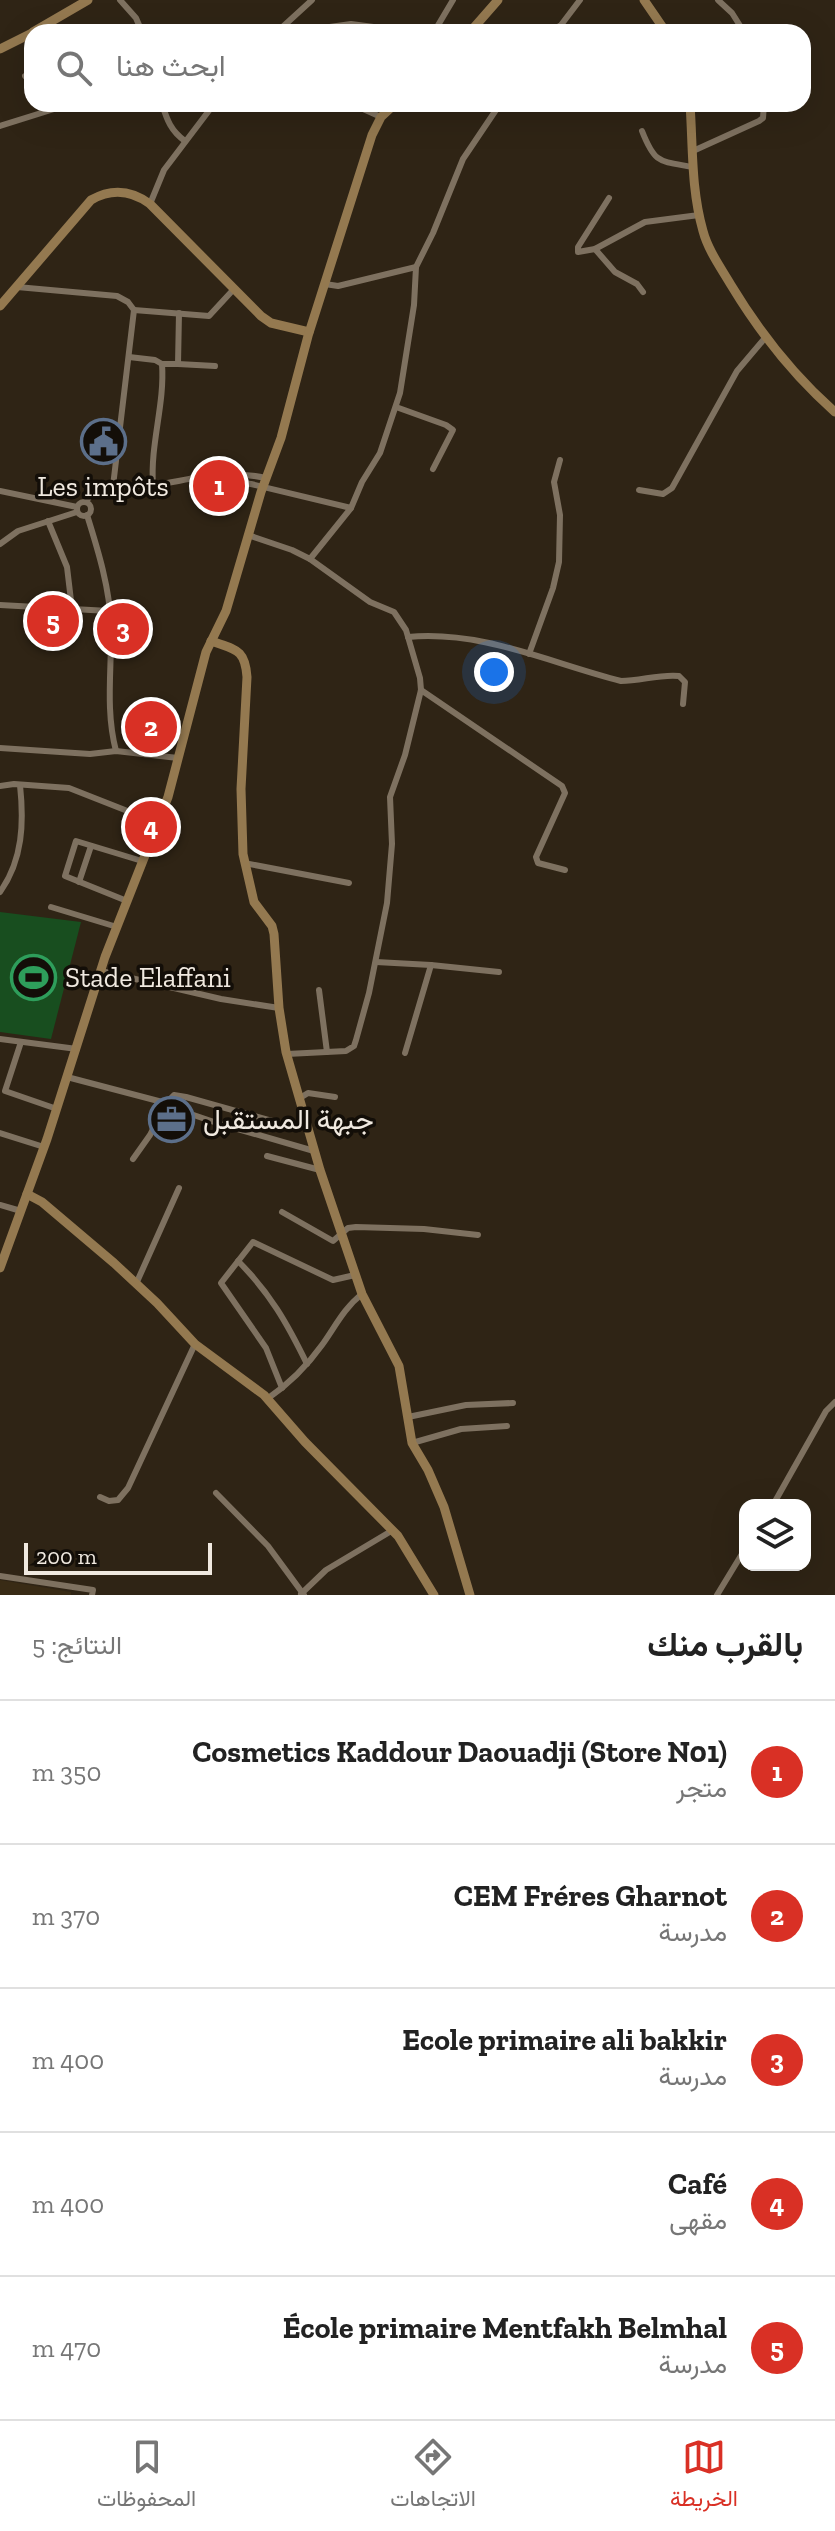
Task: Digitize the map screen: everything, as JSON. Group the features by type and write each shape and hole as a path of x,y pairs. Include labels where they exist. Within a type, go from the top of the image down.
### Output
{"main road":[{"path":"47,24 88,0"},
{"path":"477,24 498,0"},
{"path":"644,0 660,24"},
{"path":"0,49 24,37"},
{"path":"0,1268 57,1109 101,971 168,797 199,674 226,611 281,438 309,332 372,135 386,112"},
{"path":"691,112 699,215 717,263 765,338 835,412"},
{"path":"0,306 91,200 102,194 122,191 150,204 261,316 271,323 309,332"},
{"path":"211,641 236,650 246,660 240,816 244,863 254,902 272,926 279,1008 287,1054 340,1236 362,1294 399,1366 412,1443 444,1507 470,1595"},
{"path":"27,1194 42,1202 136,1284 195,1344 267,1399 305,1442 393,1530 434,1595"}],"street":[{"path":"120,0 139,24"},
{"path":"286,24 312,0"},
{"path":"439,24 453,0"},
{"path":"562,24 580,0"},
{"path":"718,0 739,24"},
{"path":"0,126 45,112"},
{"path":"165,112 169,126 185,141"},
{"path":"150,204 164,170 208,112"},
{"path":"370,112 381,117"},
{"path":"310,559 351,508 380,453 400,393 414,305 416,267 463,159 495,112"},
{"path":"693,151 763,118 763,112"},
{"path":"642,131 649,149 661,162 693,167"},
{"path":"609,198 578,252 595,249 645,222 699,215"},
{"path":"595,249 615,272 637,284 643,292"},
{"path":"325,284 338,286 416,267"},
{"path":"17,287 117,296 134,310 113,486"},
{"path":"134,310 209,316 233,290"},
{"path":"178,364 179,313"},
{"path":"639,490 663,494 672,488 737,371 765,338"},
{"path":"129,357 155,360 162,364 215,366"},
{"path":"153,485 151,461 161,399 162,364"},
{"path":"396,407 453,430 433,469"},
{"path":"529,654 559,562 560,515 554,482 560,460"},
{"path":"86,502 92,492 102,487 153,485 192,478 265,483 351,508"},
{"path":"0,491 77,509"},
{"path":"86,502 79,503 77,509 80,515 87,515"},
{"path":"86,502 91,509 87,515 109,611 110,729 116,751"},
{"path":"0,544 18,531 77,509"},
{"path":"48,521 67,567 72,609"},
{"path":"248,535 310,559 370,602 394,612 406,630 416,659 421,690 405,755 390,797 390,879 376,962 354,1046 346,1051 287,1054"},
{"path":"0,605 109,611"},
{"path":"408,637 469,638 621,681 640,681 665,674 679,676 685,682 683,704"},
{"path":"421,690 565,789 536,857 538,863 565,870"},
{"path":"0,748 90,754 116,751 178,758"},
{"path":"0,892 15,864 22,834 20,785"},
{"path":"0,786 69,788 158,823"},
{"path":"127,901 65,876 76,841 142,861"},
{"path":"79,882 91,846"},
{"path":"244,863 349,883"},
{"path":"51,907 117,927"},
{"path":"376,962 499,972"},
{"path":"405,1053 431,965"},
{"path":"101,971 221,999 279,1008"},
{"path":"319,990 327,1052"},
{"path":"0,1040 77,1049"},
{"path":"21,1042 5,1091 57,1109"},
{"path":"67,1077 166,1103 217,1123 314,1151"},
{"path":"300,1098 308,1093 335,1097"},
{"path":"133,1159 150,1135 166,1103 178,1095 272,1121"},
{"path":"0,1133 44,1147"},
{"path":"267,1156 320,1170"},
{"path":"136,1284 179,1188"},
{"path":"0,1205 21,1211"},
{"path":"282,1212 329,1240 336,1240 348,1228 356,1227 424,1229 478,1235"},
{"path":"282,1388 266,1348 221,1283 253,1242 333,1280 355,1275"},
{"path":"238,1261 255,1278 284,1318 307,1364"},
{"path":"267,1399 307,1364 350,1303 362,1294"},
{"path":"100,1497 109,1501 118,1500 128,1488 195,1344"},
{"path":"776,1499 826,1411 835,1402"},
{"path":"408,1417 466,1405 513,1403"},
{"path":"412,1443 461,1429 507,1426"},
{"path":"216,1493 268,1546 302,1594 326,1570 393,1530"},
{"path":"717,1595 739,1559"},
{"path":"0,1576 93,1590 92,1595"}],"shaded area":[{"path":"0,1580 71,1592 71,1595 0,1595"}],"green space":[{"name":"Stade Elaffani","path":"0,912 81,922 51,1039 0,1032"}],"place":[{"name":"Les impôts","path":"103,441"},
{"name":"Cosmetics Kaddour Daouadji (Store N01)","path":"219,486"},
{"name":"École primaire Mentfakh Belmhal","path":"53,621"},
{"name":"Ecole primaire ali bakkir","path":"123,629"},
{"name":"CEM Fréres Gharnot","path":"151,727"},
{"name":"Café","path":"151,827"},
{"name":"Stade Elaffani","path":"34,977"},
{"name":"جبهة المستقبل","path":"172,1119"}]}
